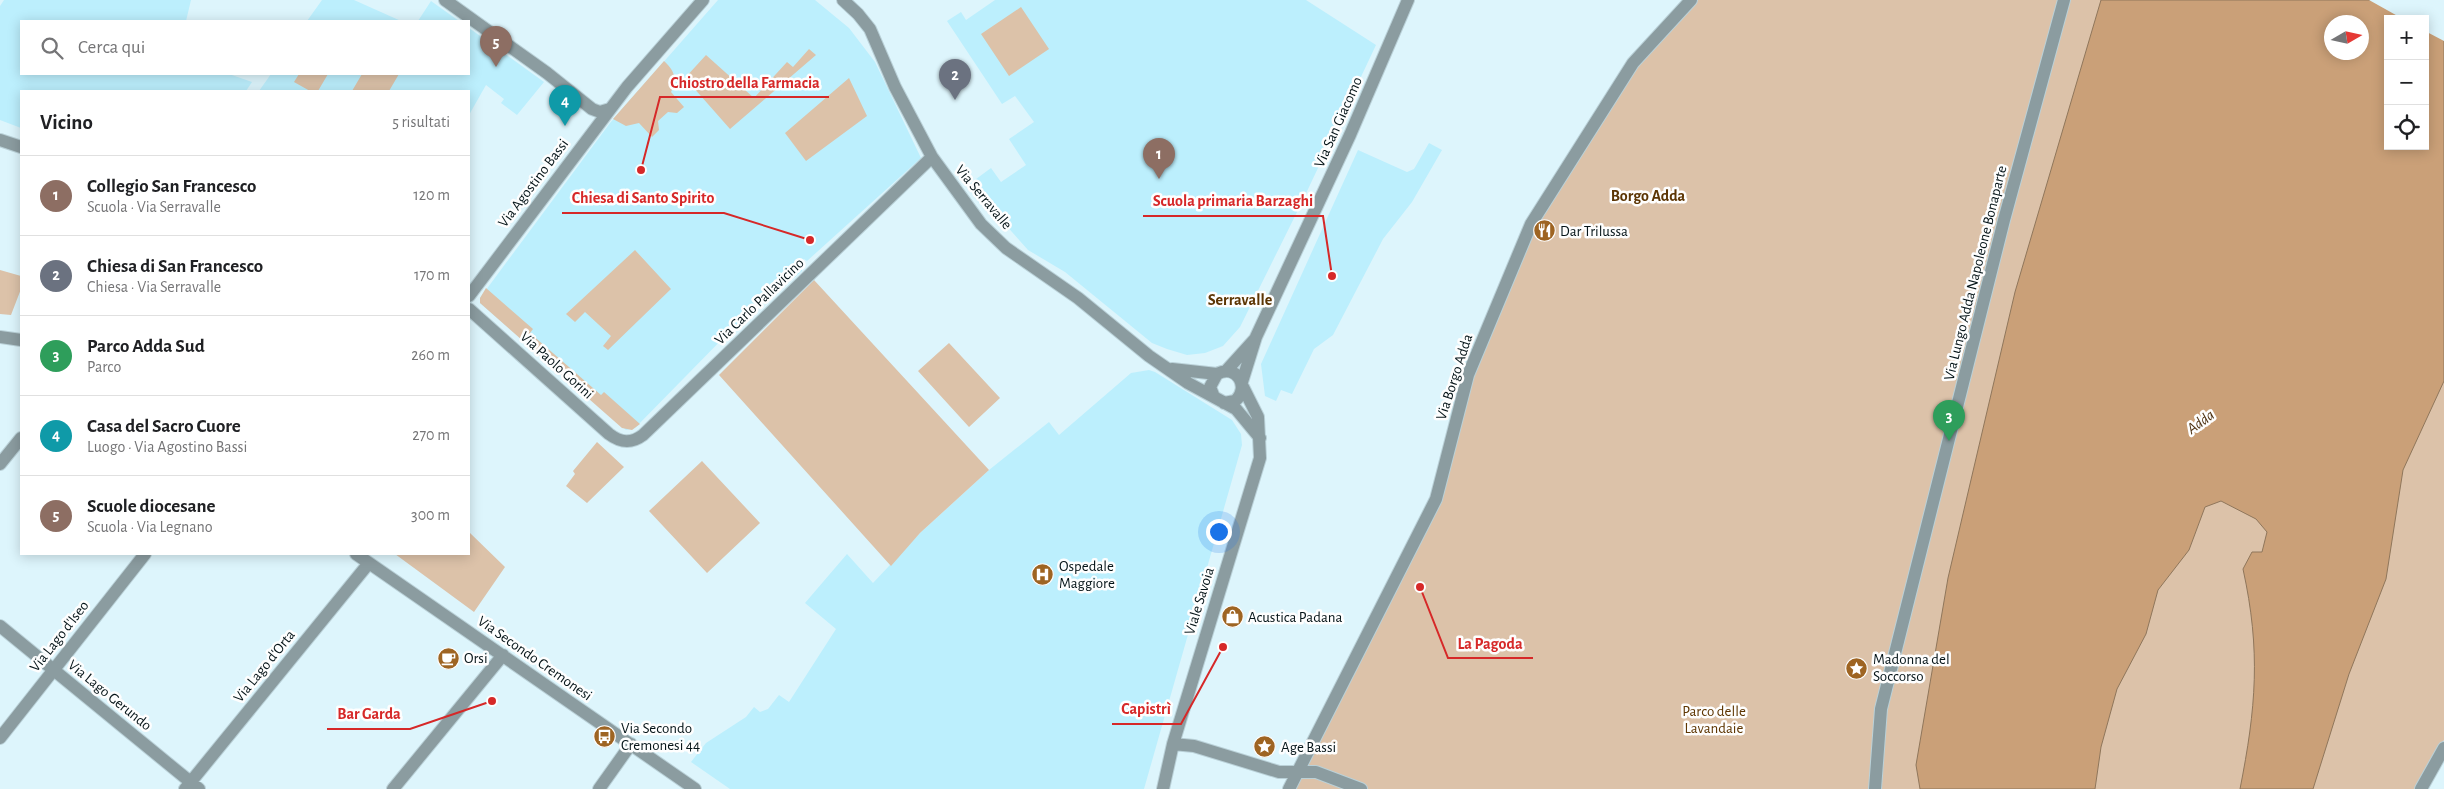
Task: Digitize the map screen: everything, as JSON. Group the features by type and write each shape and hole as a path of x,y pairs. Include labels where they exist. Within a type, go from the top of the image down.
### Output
{"street":[{"path":"445,0 592,109 600,112 610,109"},
{"name":"Via Agostino Bassi","path":"470,295 610,109 703,0"},
{"name":"Via Serravalle","path":"843,0 862,18 875,38 895,87 932,157 966,206 996,239 1078,298 1148,356 1188,383 1219,400"},
{"name":"Via San Giacomo","path":"1242,384 1256,337 1344,148 1408,0"},
{"name":"Via Borgo Adda","path":"1289,789 1436,499 1468,374 1531,224 1633,63 1691,0"},
{"name":"Via Lungo Adda Napoleone Bonaparte","path":"1875,789 1881,709 2004,220 2064,0"},
{"path":"0,140 20,147"},
{"name":"Via Carlo Pallavicino","path":"626,442 644,435 932,157"},
{"name":"Via Paolo Gorini","path":"470,310 609,434 626,442"},
{"path":"0,337 20,340"},
{"name":"Via San Giacomo","path":"1222,372 1256,337"},
{"name":"Via Serravalle","path":"1169,369 1222,372"},
{"path":"1219,400 1235,401 1242,393 1242,384 1236,374 1222,372 1210,388 1219,400 1244,417 1260,438"},
{"name":"Viale Savoia","path":"1163,789 1173,744 1260,458 1260,438 1256,410 1242,384"},
{"path":"0,464 20,439"},
{"name":"Via Lago d'Iseo","path":"0,738 144,555"},
{"name":"Via Secondo Cremonesi","path":"357,555 695,789"},
{"name":"Via Lago d'Orta","path":"192,787 369,563"},
{"name":"Via Lago Gerundo","path":"0,626 192,787"},
{"path":"393,789 504,656"},
{"path":"599,789 631,744"},
{"path":"1173,744 1194,746 1278,772 1316,772 1361,789"},
{"path":"2421,789 2444,748"}],"shaded area":[{"path":"4,0 191,0 186,20 20,20 20,75 232,75 252,82 247,90 20,90 20,128 0,120 0,6"},
{"path":"322,0 354,0 399,20 308,20"},
{"path":"718,0 815,0 849,28 875,62 921,158 807,261 804,259 800,263 802,271 794,278 787,275 783,279 785,282 734,327 635,428 626,430 480,303 480,298 610,123"},
{"path":"995,0 1306,0 1376,45 1301,204 1240,327 1223,346 1205,353 1187,355 1152,343 1065,272 1028,250 983,201 979,203 968,188 968,185 991,168 1001,182 1026,165 1009,139 1034,122 1015,96 1002,104 947,21 961,12 966,20"},
{"path":"431,1 458,20 419,20"},
{"path":"470,29 544,82 517,115 501,103 504,99 486,85 470,113 470,90 260,90 270,75 470,75"},
{"path":"1429,143 1442,150 1412,202 1383,239 1333,335 1314,349 1292,394 1281,390 1276,401 1265,396 1261,364 1358,150 1407,172 1414,169"},
{"name":"Ospedale Maggiore","path":"1149,370 1232,420 1241,434 1242,445 1144,789 730,789 691,762 706,743 746,717 754,707 760,712 768,709 779,695 789,702 836,629 805,603 847,554 873,583 920,533 989,470 1049,422 1059,435 1131,373"}],"green space":[{"name":"Parco delle Lavandaie","path":"1698,0 2444,0 2444,740 2417,789 1296,789 1438,506 1472,376 1541,217 1635,68"},
{"path":"1021,7 1049,49 1009,76 981,34"},
{"path":"809,49 816,55 730,129 685,78 706,55 754,98 787,62 793,67"},
{"path":"664,61 674,75 671,92 684,107 677,113 668,112 658,121 659,130 652,137 639,123 626,126 613,119"},
{"path":"298,75 327,75 319,90 308,90 294,82"},
{"path":"361,75 398,75 390,90 353,90"},
{"path":"849,78 867,116 806,161 785,133"},
{"path":"635,250 671,289 608,350 603,346 611,336 585,312 575,322 566,314"},
{"path":"0,270 20,276 20,292 11,315 0,314"},
{"path":"814,280 989,470 920,533 891,566 719,375"},
{"path":"486,288 533,329 530,333 601,395 604,392 640,424 632,430 622,428 480,303 480,298"},
{"path":"949,343 1000,398 969,427 918,371"},
{"path":"597,442 624,467 587,503 566,486 575,474 573,471"},
{"path":"702,461 760,523 707,573 649,511"},
{"path":"470,533 505,567 474,612 396,555 470,555"}],"water":[{"name":"Adda","path":"2101,0 2444,0 2444,381 2403,470 2386,579 2349,674 2313,789 2240,789 2250,732 2254,679 2252,627 2243,569 2252,552 2262,552 2267,532 2256,519 2221,501 2205,507 2189,550 2158,590 2146,634 2117,689 2101,747 2095,789 1920,789 1916,765 1948,578 2015,292"}],"pier":[{"path":"2369,0 2444,0 2444,41 2429,33 2429,15 2396,15"}],"place":[{"name":"Scuole diocesane","path":"496,67"},
{"name":"Chiesa di San Francesco","path":"955,100"},
{"name":"Casa del Sacro Cuore","path":"565,126"},
{"name":"Chiostro della Farmacia","path":"641,170"},
{"name":"Collegio San Francesco","path":"1159,179"},
{"name":"Dar Trilussa","path":"1544,231"},
{"name":"Chiesa di Santo Spirito","path":"810,240"},
{"name":"Scuola primaria Barzaghi","path":"1332,276"},
{"name":"Parco Adda Sud","path":"1949,441"},
{"name":"Ospedale Maggiore","path":"1043,575"},
{"name":"La Pagoda","path":"1420,587"},
{"name":"Acustica Padana","path":"1232,617"},
{"name":"Capistrì","path":"1223,647"},
{"name":"Orsi","path":"448,658"},
{"name":"Madonna del Soccorso","path":"1857,668"},
{"name":"Bar Garda","path":"492,701"},
{"name":"Via Secondo Cremonesi 44","path":"605,737"},
{"name":"Age Bassi","path":"1265,747"}],"district":[{"name":"Borgo Adda","path":"1648,195"},
{"name":"Serravalle","path":"1240,299"}]}
